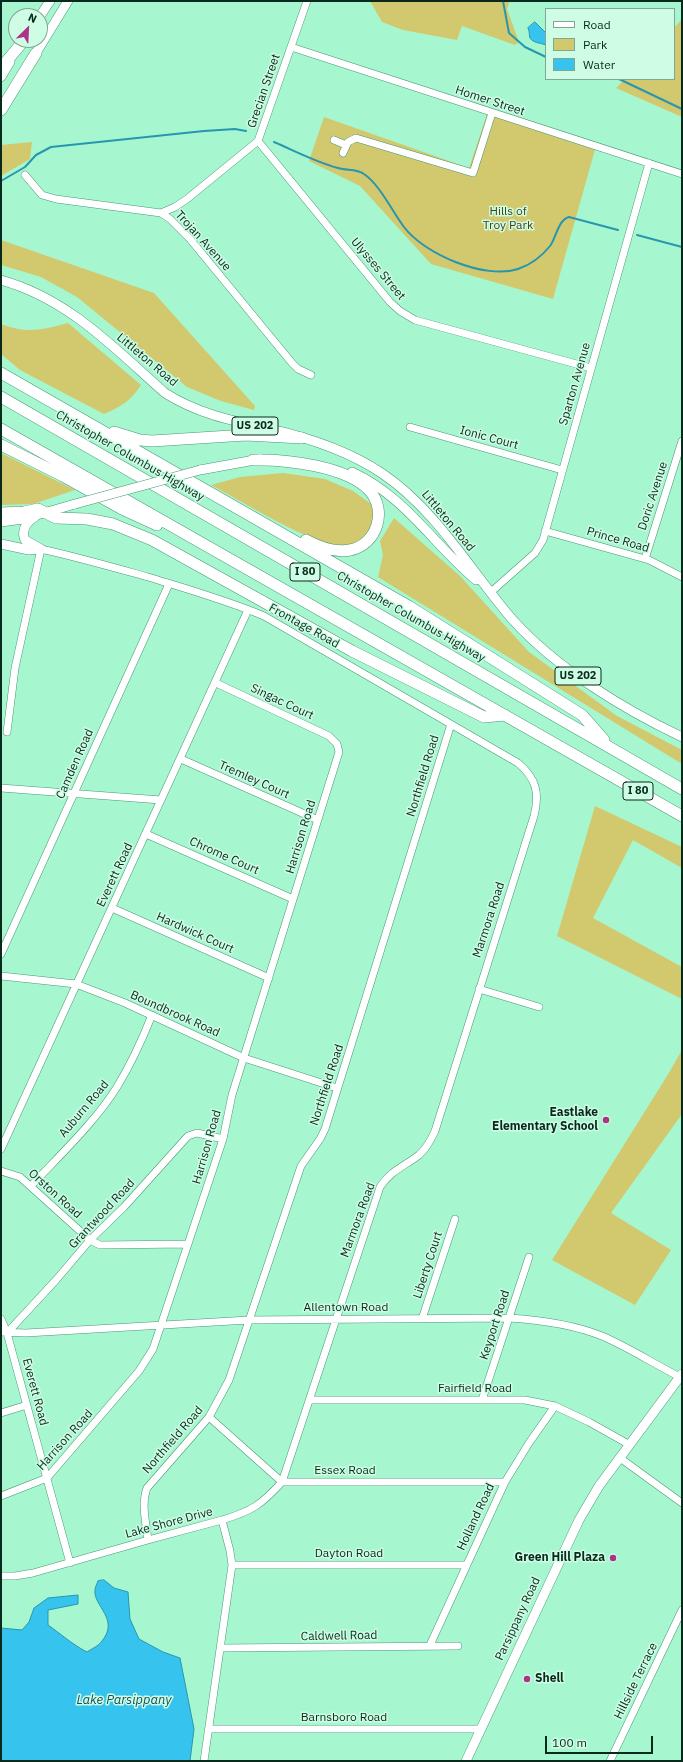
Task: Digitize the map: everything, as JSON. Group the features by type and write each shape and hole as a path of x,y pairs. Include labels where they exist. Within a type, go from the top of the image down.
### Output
{"highway":[{"path":"1,68 17,48"},
{"path":"1,110 36,53"},
{"path":"1,365 26,387"},
{"path":"1,373 410,607 582,715 609,747"},
{"name":"Christopher Columbus Highway","path":"1,397 682,789"},
{"path":"94,426 140,440 152,442 246,435 302,438"},
{"name":"I 80","path":"1,429 682,816"},
{"path":"1,445 63,476 122,509 220,554"},
{"path":"203,488 315,545 324,548 341,551 354,549 366,542 374,533 378,522 379,507 374,496 361,483 316,466 268,460 253,460"},
{"path":"1,513 24,512 38,509 41,513 56,518 97,520 113,524 139,534 352,651 484,717 505,715"}],"main road":[{"path":"36,53 68,1"},
{"path":"1,76 18,48"},
{"name":"Littleton Road","path":"1,280 38,293 70,312 165,393 176,400 198,410 228,420 302,438 328,446 351,455 377,470 397,484 426,511 526,633 573,672 617,703 682,737"},
{"name":"Littleton Road","path":"1,522 41,513 200,470 268,457 307,459 333,465 357,475 380,488 402,505 462,568 491,592"},
{"path":"41,513 27,524 23,535 25,540 41,549"},
{"path":"1,544 29,550 41,549"},
{"name":"Parsippany Road","path":"466,1761 579,1520 599,1486 681,1376"}],"street":[{"name":"Grecian Street","path":"161,213 175,207 187,199 258,142 307,1"},
{"name":"Homer Street","path":"291,47 682,174"},
{"path":"343,153 346,145 352,139 356,138 473,173 492,113"},
{"path":"334,140 346,145"},
{"name":"Ulysses Street","path":"258,142 390,302 400,311 415,320 591,368"},
{"name":"Sparton Avenue","path":"491,592 535,552 543,540 649,163"},
{"name":"Trojan Avenue","path":"25,175 42,195 83,204 161,213 170,219 190,239 292,363 298,369 311,375"},
{"name":"Ionic Court","path":"410,427 562,470"},
{"name":"Doric Avenue","path":"645,558 679,459 682,441"},
{"name":"Prince Road","path":"546,531 645,558 682,577"},
{"path":"7,732 15,668 41,549"},
{"name":"Frontage Road","path":"41,549 169,584 248,610 282,626 518,763 531,776"},
{"name":"Camden Road","path":"1,954 169,584"},
{"name":"Everett Road","path":"1,1149 216,683 248,610"},
{"name":"Singac Court","path":"216,683 329,736 337,744"},
{"name":"Northfield Road","path":"148,1540 144,1509 144,1498 147,1488 209,1417 229,1380 301,1166 320,1139 325,1129 451,724"},
{"name":"Harrison Road","path":"1,1496 46,1478 139,1371 153,1348 223,1139 232,1095 339,752 337,744"},
{"name":"Tremley Court","path":"181,759 318,820"},
{"name":"Marmora Road","path":"222,1520 244,1514 256,1508 282,1482 380,1187 394,1170 420,1154 431,1141 537,803 536,788 531,776"},
{"path":"1,788 161,800"},
{"name":"Chrome Court","path":"146,834 293,899"},
{"name":"Hardwick Court","path":"112,908 269,978"},
{"name":"Boundbrook Road","path":"1,976 76,984 152,1015 244,1058 338,1088"},
{"path":"479,989 539,1007"},
{"name":"Auburn Road","path":"31,1186 102,1108 117,1087 136,1052 152,1015"},
{"name":"Grantwood Road","path":"4,1332 47,1291 90,1240 124,1207 188,1136 197,1134 223,1139"},
{"name":"Orston Road","path":"1,1171 20,1177 90,1240"},
{"name":"Liberty Court","path":"422,1318 455,1219"},
{"path":"90,1240 100,1245 188,1244"},
{"name":"Keyport Road","path":"482,1400 529,1257"},
{"name":"Allentown Road","path":"4,1332 249,1320 422,1318 509,1318 544,1320 602,1336 681,1376"},
{"name":"Everett Road","path":"1,1319 27,1405 70,1563"},
{"name":"Fairfield Road","path":"310,1400 525,1400 555,1406 590,1422 630,1445"},
{"path":"1,1413 27,1405"},
{"name":"Holland Road","path":"430,1645 505,1482 529,1442 555,1406"},
{"path":"209,1417 282,1482"},
{"path":"620,1458 682,1503"},
{"name":"Essex Road","path":"282,1482 505,1482"},
{"name":"Lake Shore Drive","path":"1,1576 23,1576 222,1520 232,1565 204,1761"},
{"name":"Dayton Road","path":"232,1565 466,1565"},
{"name":"Hillside Terrace","path":"610,1761 682,1610"},
{"name":"Caldwell Road","path":"220,1648 430,1645 458,1646"},
{"name":"Barnsboro Road","path":"209,1729 480,1729"}],"green space":[{"path":"370,1 510,1 507,9 519,42 515,45 462,26 457,40 403,30 382,22"},
{"path":"682,19 682,117 616,88 624,80 675,80 675,27"},
{"name":"Hills of Troy Park","path":"488,111 596,146 553,299 431,264 360,186 309,161 324,117 469,168"},
{"path":"32,142 30,159 1,176 1,145"},
{"path":"1,240 154,293 255,406 254,410 221,401 187,387 77,297 41,277 1,265"},
{"path":"68,323 141,385 125,403 104,414 20,370 1,354 1,324 19,329 34,330 50,328"},
{"path":"1,453 75,490 33,504 1,505"},
{"path":"283,473 325,479 353,491 374,506 373,521 368,534 359,543 352,546 344,547 332,545 297,532 211,485 240,477"},
{"path":"394,518 460,576 529,652 617,716 682,750 682,764 378,577 383,555 380,541"},
{"path":"595,806 682,847 682,868 633,840 593,918 682,967 682,999 557,936"},
{"path":"682,1050 682,1114 611,1213 671,1250 635,1305 552,1260"}],"water":[{"path":"535,22 545,32 545,45 531,40 528,28"},
{"name":"Lake Parsippany","path":"104,1580 114,1588 128,1592 130,1619 139,1639 163,1652 180,1658 194,1729 190,1761 1,1761 1,1628 22,1630 29,1622 34,1608 48,1598 78,1595 78,1604 48,1610 48,1625 87,1652 101,1643 107,1633 107,1619 95,1596 98,1581"}],"waterway":[{"path":"503,1 509,33 525,47 545,57"},
{"path":"621,80 682,109"},
{"path":"1,181 25,167 36,155 51,147 204,131 235,129 246,131"},
{"path":"274,142 322,163 341,169 361,172 375,185 404,227 413,237 440,255 473,268 489,271 504,271 518,269 527,265 536,260 547,250 562,222 569,217 618,230"},
{"path":"637,235 682,247"}],"place":[{"name":"Eastlake Elementary School","path":"606,1120"},
{"name":"Green Hill Plaza","path":"613,1558"},
{"name":"Shell","path":"527,1679"}]}
